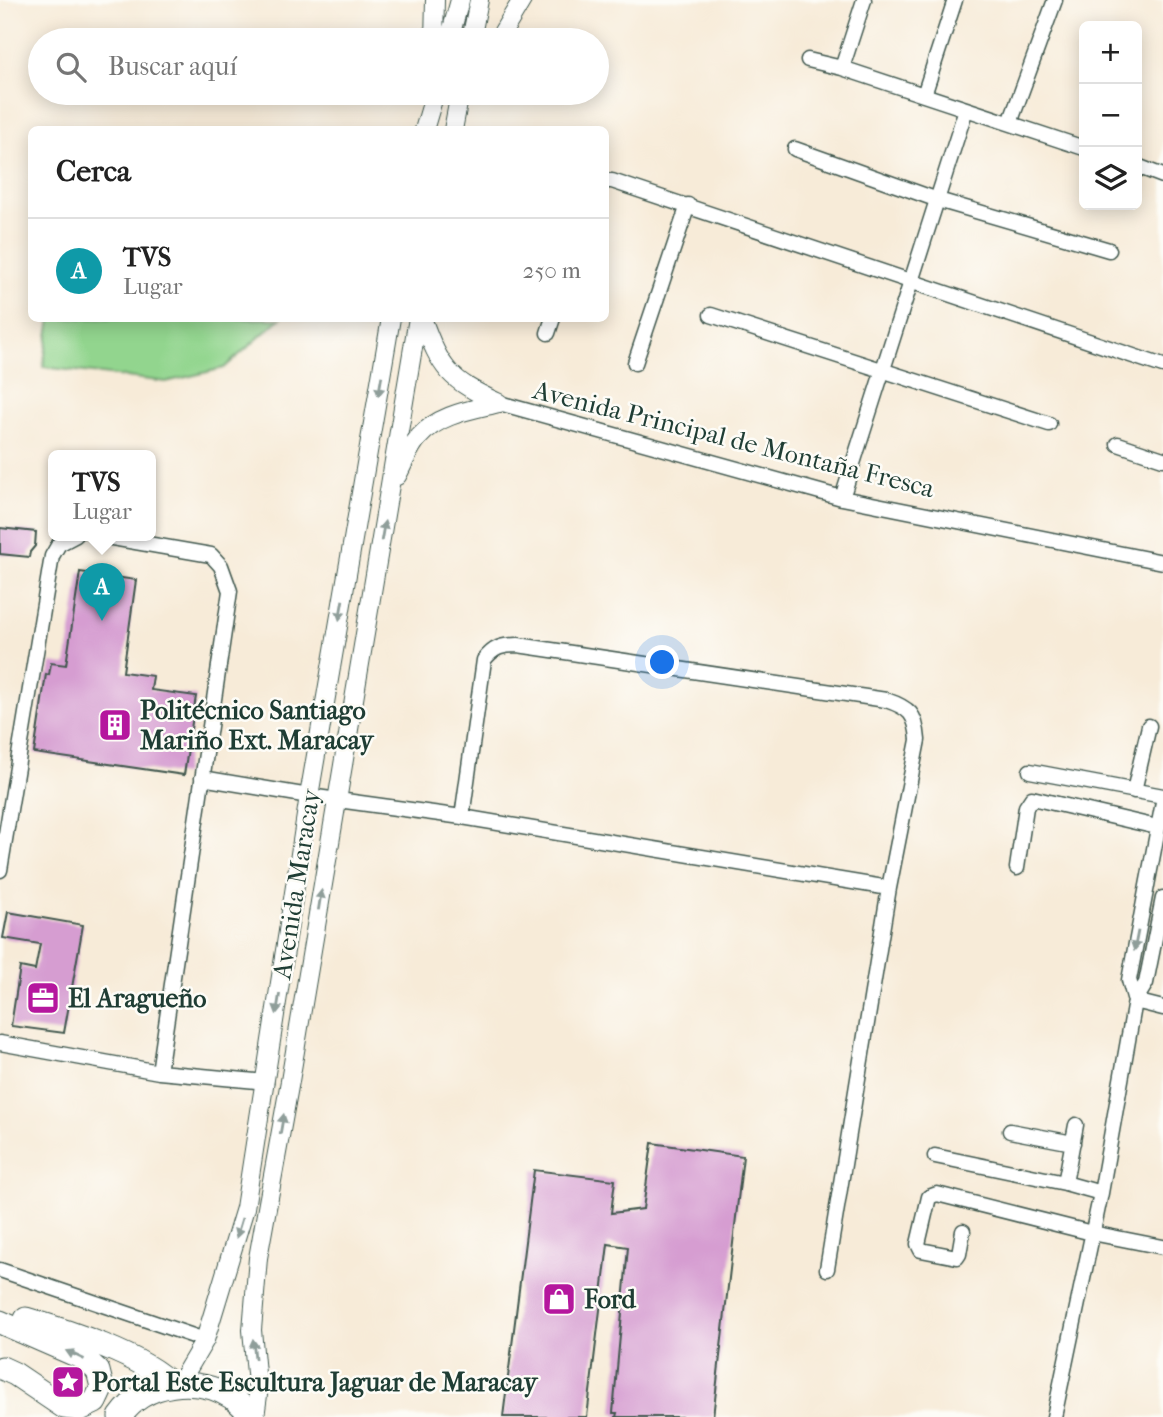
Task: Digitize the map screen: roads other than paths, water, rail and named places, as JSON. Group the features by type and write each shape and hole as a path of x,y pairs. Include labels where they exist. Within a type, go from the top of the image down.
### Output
{"main road":[{"path":"0,1312 96,1342 158,1372 175,1384"},
{"path":"0,1322 85,1359 98,1371 102,1387 95,1402 88,1406 80,1409 64,1406 1,1368"},
{"path":"1,1368 49,1417"},
{"path":"120,1417 137,1400 153,1390 175,1384 208,1386 234,1399 254,1417"}],"street":[{"path":"434,28 435,0"},
{"path":"452,28 460,0"},
{"path":"473,28 479,0"},
{"path":"505,28 522,0"},
{"path":"842,68 864,0"},
{"path":"925,95 955,0"},
{"path":"1010,123 1055,0"},
{"path":"808,60 842,68 1081,147"},
{"path":"424,126 427,105"},
{"path":"425,126 431,105"},
{"path":"453,126 458,105"},
{"path":"454,126 464,105"},
{"path":"842,498 966,109"},
{"path":"795,149 938,200 1109,250"},
{"path":"1142,168 1163,176"},
{"path":"609,181 688,205 1163,366"},
{"path":"635,363 688,205"},
{"path":"710,315 1049,424"},
{"name":"Avenida Maracay","path":"175,1384 205,1340 245,1208 309,796 390,322"},
{"name":"Avenida Maracay","path":"254,1417 258,1395 252,1330 258,1258 419,322"},
{"path":"422,322 433,349 447,371 467,388 499,403"},
{"path":"390,489 417,439 433,424 453,415 499,403"},
{"name":"Avenida Principal de Montaña Fresca","path":"499,403 842,498 1163,562"},
{"path":"1118,444 1163,460"},
{"path":"0,870 52,556 59,544 65,541"},
{"path":"130,541 211,555 228,579 230,591 159,1072"},
{"path":"462,817 484,660 493,649 504,645 886,700 903,706 912,713 918,740 889,888 827,1269"},
{"path":"1133,791 1149,726"},
{"path":"1030,771 1163,796"},
{"path":"202,778 398,810 462,817 889,888"},
{"path":"1017,868 1026,807 1032,798 1159,833"},
{"path":"1135,1002 1129,980 1163,802"},
{"path":"1054,1417 1101,1193 1135,1002 1146,983 1163,898"},
{"path":"1135,1002 1163,1009"},
{"path":"0,1043 159,1072 266,1082"},
{"path":"1065,1183 1076,1125"},
{"path":"1010,1131 1073,1143"},
{"path":"936,1156 1101,1193"},
{"path":"963,1231 957,1258 921,1250 918,1244 929,1197 937,1195 1092,1233 1163,1247"},
{"path":"0,1270 205,1340"}],"place":[{"name":"TVS","path":"102,621"},
{"name":"Politécnico Santiago Mariño Ext. Maracay","path":"115,725"},
{"name":"El Aragueño","path":"43,998"},
{"name":"Ford","path":"559,1299"},
{"name":"Portal Este Escultura Jaguar de Maracay","path":"68,1382"}]}
